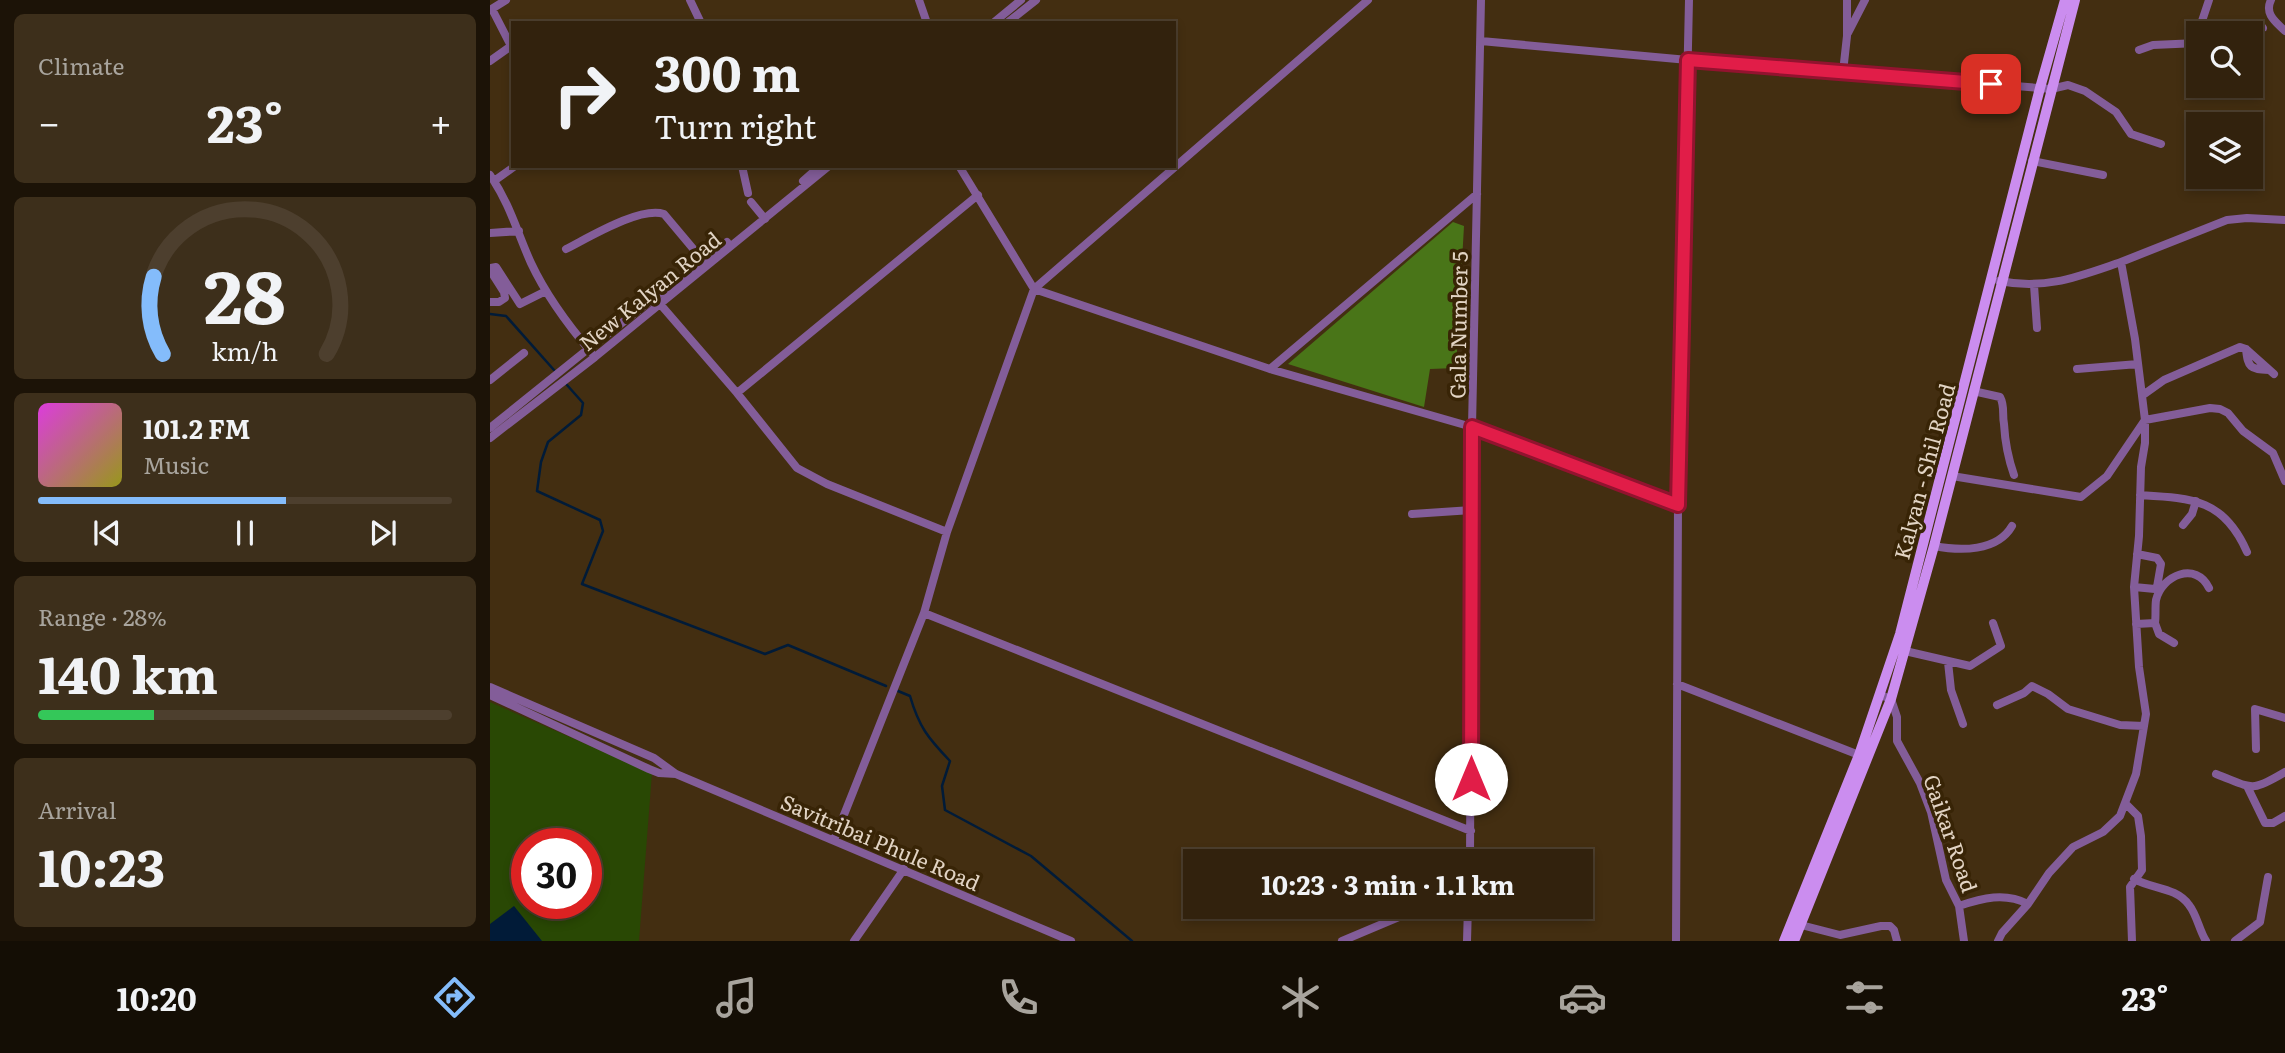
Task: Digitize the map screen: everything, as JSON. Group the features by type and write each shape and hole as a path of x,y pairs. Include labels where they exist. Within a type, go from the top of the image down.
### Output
{"main road":[{"name":"Kalyan - Shil Road","path":"1794,941 1891,699 1905,651 1973,391 2065,0"},
{"name":"Kalyan - Shil Road","path":"1784,941 1859,755 1900,634 2032,161 2045,88 2075,0"}],"street":[{"path":"490,61 511,46 491,10 506,0"},
{"path":"690,0 700,21"},
{"path":"919,0 926,21"},
{"path":"995,21 1021,0"},
{"path":"1010,21 1036,0"},
{"path":"1176,166 1368,0"},
{"name":"Gala Number 5","path":"1470,849 1472,427 1481,0"},
{"path":"1676,941 1678,505 1689,0"},
{"path":"1843,72 1847,0"},
{"path":"1847,36 1865,0"},
{"path":"2202,21 2209,0"},
{"path":"2271,0 2269,13 2285,31"},
{"path":"1480,41 2045,88 2068,85 2085,91 2116,112 2131,134 2161,144"},
{"path":"2139,50 2153,45 2186,43"},
{"path":"2032,161 2103,175"},
{"path":"511,168 492,178 510,208 531,262 546,291 595,357"},
{"path":"743,168 750,197 763,217"},
{"name":"New Kalyan Road","path":"763,217 818,168"},
{"name":"New Kalyan Road","path":"490,435 588,349 657,300 826,168"},
{"path":"960,168 1034,289 1270,369 1472,427 1678,505"},
{"path":"834,840 924,613 947,532 1034,289 1174,168"},
{"path":"1270,369 1477,194"},
{"path":"737,393 978,195"},
{"path":"566,250 639,215 657,212 664,214 704,263"},
{"path":"1997,280 2034,285 2070,280 2227,220 2285,220"},
{"path":"490,233 519,231"},
{"path":"1998,941 2049,873 2073,847 2103,832 2120,816 2136,774 2146,714 2139,667 2134,587 2145,420 2121,262"},
{"path":"490,302 499,302 505,298 490,269 496,267 520,304 546,291"},
{"path":"2034,285 2037,328"},
{"path":"657,300 797,468 827,484 947,532"},
{"name":"New Kalyan Road","path":"490,435 595,357 657,300"},
{"path":"2143,395 2164,380 2234,348 2246,349 2271,372"},
{"path":"490,380 524,353"},
{"path":"2077,369 2138,364"},
{"path":"1973,391 2000,397 2004,404 2006,448 2014,475"},
{"path":"1952,476 2081,497 2107,476 2145,420 2210,408 2228,413 2243,430 2273,453 2285,481"},
{"path":"2140,495 2181,498 2207,504 2233,526 2247,552"},
{"path":"2183,525 2192,514 2196,501"},
{"path":"1412,514 1472,510"},
{"path":"1934,546 1949,549 1984,547 2007,535 2012,526"},
{"path":"2134,587 2155,589 2161,568 2157,558 2137,554"},
{"path":"2174,643 2159,634 2155,623 2156,600 2165,583 2184,573 2198,575 2209,588"},
{"path":"924,613 1471,831"},
{"path":"1905,651 1970,666 2001,646 1993,623"},
{"path":"2136,624 2155,623"},
{"path":"1948,662 1951,690 1963,724"},
{"path":"1677,684 1859,755"},
{"path":"1997,705 2024,693 2032,686 2068,709 2120,725 2144,726"},
{"name":"Savitribai Phule Road","path":"490,687 654,758 676,774 1071,941"},
{"name":"Savitribai Phule Road","path":"490,695 649,769 659,773 676,774"},
{"path":"1880,695 1891,699"},
{"name":"Gaikar Road","path":"1891,699 1897,717 1899,748 1926,797 1946,880 1959,906 1964,941"},
{"path":"2256,749 2255,709 2285,718"},
{"path":"2216,774 2257,787 2285,772"},
{"path":"2247,786 2265,823 2273,823 2285,817"},
{"path":"2126,804 2138,816 2141,836 2142,870 2132,883 2132,941"},
{"path":"854,941 904,869"},
{"path":"2235,941 2260,922 2268,877"},
{"path":"2132,883 2178,894 2190,905 2206,941"},
{"path":"1959,906 1984,897 2019,899 2028,904"},
{"path":"1342,941 1394,919"},
{"path":"1467,941 1468,919"},
{"path":"1801,925 1840,935 1890,926 1898,941"}],"green space":[{"path":"1453,222 1464,226 1456,368 1430,369 1424,407 1288,364"},
{"path":"490,702 652,773 639,941 490,941"}],"water":[{"path":"511,908 511,919 524,919 542,941 490,941 490,924"}],"waterway":[{"path":"490,314 506,316 554,370"},
{"path":"567,385 583,403 581,415 548,442 541,462 537,491 600,520 603,531 582,584 765,654 788,645 886,686"},
{"path":"898,691 910,696 925,731 950,761 942,786 945,810 1031,856 1132,941"}],"route":[{"path":"1471,779 1472,427 1678,505 1688,60 1991,84"}]}
